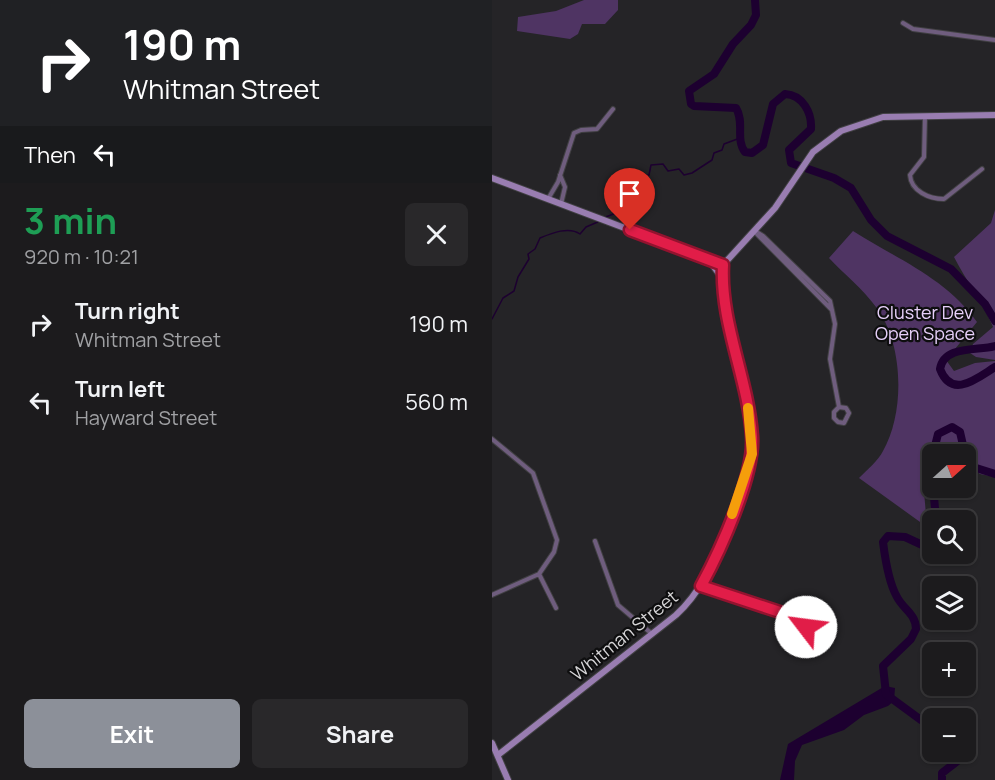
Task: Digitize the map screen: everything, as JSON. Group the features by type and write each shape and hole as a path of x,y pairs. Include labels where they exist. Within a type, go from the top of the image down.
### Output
{"street":[{"path":"903,23 906,27 917,30 995,40"},
{"path":"548,199 560,174 574,133 580,130 597,129 613,109"},
{"path":"492,178 723,265 780,202 801,168 826,140 857,124 883,117 995,115"},
{"path":"925,116 924,157 910,175 915,187 930,197 944,199 982,169"},
{"path":"560,174 565,187 561,204"},
{"path":"754,231 828,297 835,324 830,359 839,407"},
{"path":"709,260 723,279"},
{"name":"Whitman Street","path":"498,755 686,606 701,586 739,496 752,447 750,422 730,328 723,265"},
{"path":"839,407 846,408 849,413 848,420 842,423 834,416 834,411 839,407"},
{"path":"492,439 533,473 555,532 554,552 539,574 492,595"},
{"path":"595,541 618,605 652,634"},
{"path":"539,574 556,608"},
{"path":"701,586 792,616 805,623 801,634 791,630 792,616"},
{"path":"492,743 508,780"}],"green space":[{"path":"584,0 618,0 618,10 605,24 582,24 578,34 570,39 517,31 518,17 556,11"},
{"path":"995,210 995,360 976,357 970,353 973,344 993,327 954,257 991,223"},
{"name":"Cluster Dev Open Space","path":"853,231 920,270 951,293 977,322 946,360 954,371 975,363 995,361 995,477 976,471 976,444 922,444 922,498 925,498 926,510 922,510 922,523 859,478 878,458 890,435 898,398 896,359 892,340 876,307 829,258"}],"shaded area":[{"path":"885,686 895,688 894,701 888,706 864,715 844,730 802,745 795,761 794,780 780,780 788,744"}],"waterway":[{"path":"755,0 756,15 751,25 733,44 714,74 689,91 691,104 736,108 740,119 742,147 745,152 752,153 763,145 773,104 785,94 797,98 808,111 811,129 789,150 791,163 834,178 851,188 871,220 887,236 951,269 985,304 995,321"},
{"path":"603,218 616,213 626,215 632,198 636,201 641,197 636,188 638,176 649,175 651,165 663,164 668,171 679,169 684,175 692,173 712,160 714,153 722,150 724,144 740,138"},
{"path":"492,319 503,298 514,291 518,277 529,259 528,254 535,249 540,238 566,230 580,234 586,227 600,221"},
{"path":"995,346 955,352 943,361 940,369 945,378 958,385 973,381 995,367"},
{"path":"936,444 938,434 952,427 960,432 963,444"},
{"path":"976,468 995,474"},
{"path":"934,498 935,510"},
{"path":"886,694 883,666 911,639 916,629 914,619 894,591 883,542 888,536 905,537 922,545"},
{"path":"887,695 922,720"},
{"path":"942,780 942,773 956,762"}],"slow traffic":[{"path":"732,514 751,461 752,435 748,408"}],"route":[{"path":"630,230 723,265 726,306 750,422 752,447 751,461 739,496 701,586 801,619 806,627"}]}
